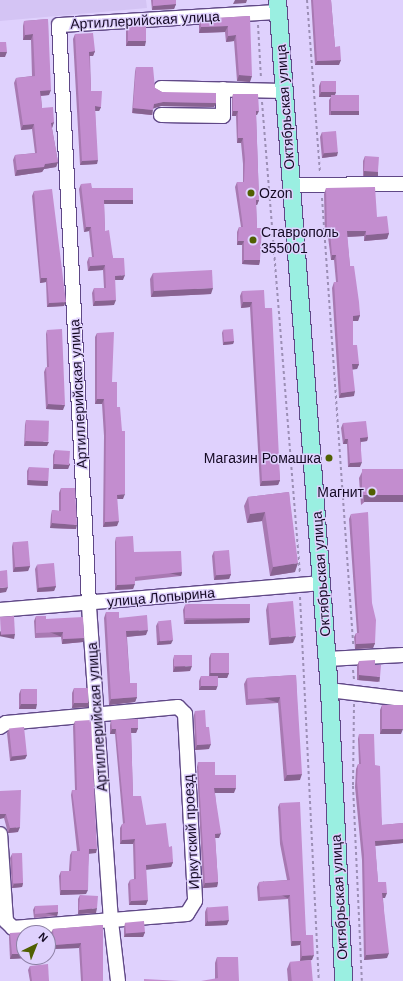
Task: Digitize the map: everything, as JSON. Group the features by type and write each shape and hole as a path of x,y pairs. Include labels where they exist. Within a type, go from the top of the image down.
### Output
{"main road":[{"name":"Октябрьская улица","path":"277,6 327,659 343,981"}],"street":[{"name":"Артиллерийская улица","path":"118,981 111,921 89,603 59,25 257,13 277,6"},
{"path":"161,88 284,91"},
{"path":"160,115 223,116 223,89"},
{"path":"291,185 403,184"},
{"name":"улица Лопырина","path":"0,610 321,583"},
{"path":"327,659 403,655"},
{"path":"329,690 403,699"},
{"name":"Иркутский проезд","path":"0,727 6,723 178,707 185,714 195,902 187,914 13,928 6,921 0,834"}],"path":[{"path":"307,0 351,575 354,693 353,786 362,981"},
{"path":"257,13 268,202 297,496 319,981"}],"shaded area":[{"path":"0,0 146,0 147,8 0,21"}],"building":[{"path":"153,0 176,0 176,4 153,6"},
{"path":"313,0 331,0 335,47 340,46 341,60 317,61"},
{"path":"250,16 252,76 239,75 236,35 228,36 228,26 201,27 201,19"},
{"path":"48,19 51,90 40,91 42,108 53,107 54,122 51,123 58,162 45,164 44,167 17,170 15,155 37,153 34,124 23,125 16,78 35,76 33,34 25,35 24,21"},
{"path":"128,26 146,26 146,41 128,41"},
{"path":"93,33 95,51 89,52 91,91 102,91 101,107 95,106 98,160 82,161 75,34"},
{"path":"0,42 6,42 7,52 0,52"},
{"path":"136,67 153,67 155,88 162,92 216,93 216,103 163,102 154,104 153,110 133,108"},
{"path":"321,81 336,81 336,92 321,92"},
{"path":"233,94 258,94 259,111 256,111 259,200 256,200 257,228 262,228 260,260 244,260 244,241 238,241 239,227 243,227 237,182 244,182 245,159 243,138 238,138 238,111 233,111"},
{"path":"331,95 359,95 359,111 331,111"},
{"path":"336,131 338,152 324,153 322,132"},
{"path":"365,156 379,157 378,172 364,171"},
{"path":"91,183 92,188 133,188 133,200 104,200 105,231 109,230 113,258 124,258 125,275 115,276 116,300 95,301 94,288 106,288 105,265 90,266 89,257 94,257 91,227 86,227 81,184"},
{"path":"375,187 377,217 387,216 389,233 366,235 366,231 347,231 350,266 354,266 359,302 360,315 353,316 353,345 357,345 359,364 352,364 355,391 341,393 334,282 338,282 336,255 332,255 330,232 327,232 326,188"},
{"path":"52,189 66,302 49,303 47,278 41,278 34,191"},
{"path":"212,270 213,288 154,291 153,273"},
{"path":"264,290 265,308 272,308 280,480 262,481 252,302 243,302 242,291"},
{"path":"62,329 65,405 48,404 46,367 49,367 47,330"},
{"path":"233,329 234,341 224,342 223,330"},
{"path":"114,332 112,382 117,382 117,407 120,407 122,431 125,431 125,494 117,495 119,521 105,522 106,431 104,399 97,399 97,333"},
{"path":"26,420 49,421 48,442 25,441"},
{"path":"366,421 368,437 360,438 362,462 350,463 348,439 345,439 343,423"},
{"path":"55,450 70,451 69,465 54,464"},
{"path":"29,467 49,468 48,481 28,480"},
{"path":"362,469 403,469 403,495 362,495"},
{"path":"61,488 75,488 77,525 52,523 52,510 61,511"},
{"path":"289,492 298,563 273,567 265,512 250,514 248,497"},
{"path":"368,512 372,603 376,620 375,643 356,644 356,633 359,633 351,514"},
{"path":"133,536 134,552 181,551 182,572 135,577 135,584 117,585 116,537"},
{"path":"28,541 30,566 15,567 13,542"},
{"path":"229,550 231,574 216,575 214,551"},
{"path":"54,563 56,586 39,587 37,564"},
{"path":"7,570 8,587 0,588 0,571"},
{"path":"293,601 296,636 271,638 268,603"},
{"path":"185,604 250,604 250,618 185,618"},
{"path":"106,612 119,612 119,618 147,615 148,630 126,631 130,683 137,683 137,697 111,699"},
{"path":"14,616 15,634 1,635 0,617"},
{"path":"36,616 46,616 46,619 83,617 84,638 63,639 63,632 36,633"},
{"path":"171,620 173,640 160,641 158,621"},
{"path":"211,653 229,653 229,673 211,673"},
{"path":"174,655 192,655 192,666 174,666"},
{"path":"375,660 375,665 381,665 380,677 359,675 359,661"},
{"path":"296,675 302,774 287,775 280,697 248,699 247,678"},
{"path":"201,676 218,676 218,686 201,686"},
{"path":"74,688 88,688 88,703 74,703"},
{"path":"21,689 37,689 37,704 21,704"},
{"path":"382,705 403,705 403,729 382,729"},
{"path":"205,710 206,727 209,727 211,744 197,745 195,711"},
{"path":"138,719 138,728 131,728 133,796 141,796 146,825 166,823 169,847 172,846 173,862 146,865 148,900 131,901 130,880 136,879 135,839 122,840 122,824 125,823 116,729 112,729 111,720"},
{"path":"91,720 97,849 89,849 88,890 61,890 61,871 71,871 72,851 80,851 72,790 77,790 75,721"},
{"path":"24,727 27,755 12,756 9,729"},
{"path":"359,734 374,734 375,765 380,766 382,825 403,823 403,839 375,841 378,882 386,882 387,893 382,893 389,953 366,955 364,855 357,782 358,764 361,764"},
{"path":"198,762 215,762 215,775 236,775 236,788 214,788 221,833 215,834 218,882 205,883"},
{"path":"21,790 20,827 10,828 6,814 0,814 0,791"},
{"path":"300,802 306,935 313,935 314,955 302,956 301,941 292,941 290,895 260,897 259,882 290,880 282,839 280,803"},
{"path":"12,853 22,853 23,883 13,883"},
{"path":"80,895 98,896 97,908 79,910"},
{"path":"58,905 58,912 35,914 35,906"},
{"path":"228,906 229,920 208,921 207,907"},
{"path":"144,921 145,932 126,934 125,923"},
{"path":"103,925 103,981 83,981 81,943 56,945 56,929"},
{"path":"10,933 16,933 16,954 12,954"},
{"path":"217,957 238,957 239,981 201,981 218,978"},
{"path":"311,960 313,981 292,981 290,962"},
{"path":"48,965 49,981 32,981 30,966"},
{"path":"144,979 181,981 144,981"}],"place":[{"name":"Ozon","path":"251,193"},
{"name":"Ставрополь 355001","path":"253,240"},
{"name":"Магазин Ромашка","path":"329,458"},
{"name":"Магнит","path":"372,492"}]}
